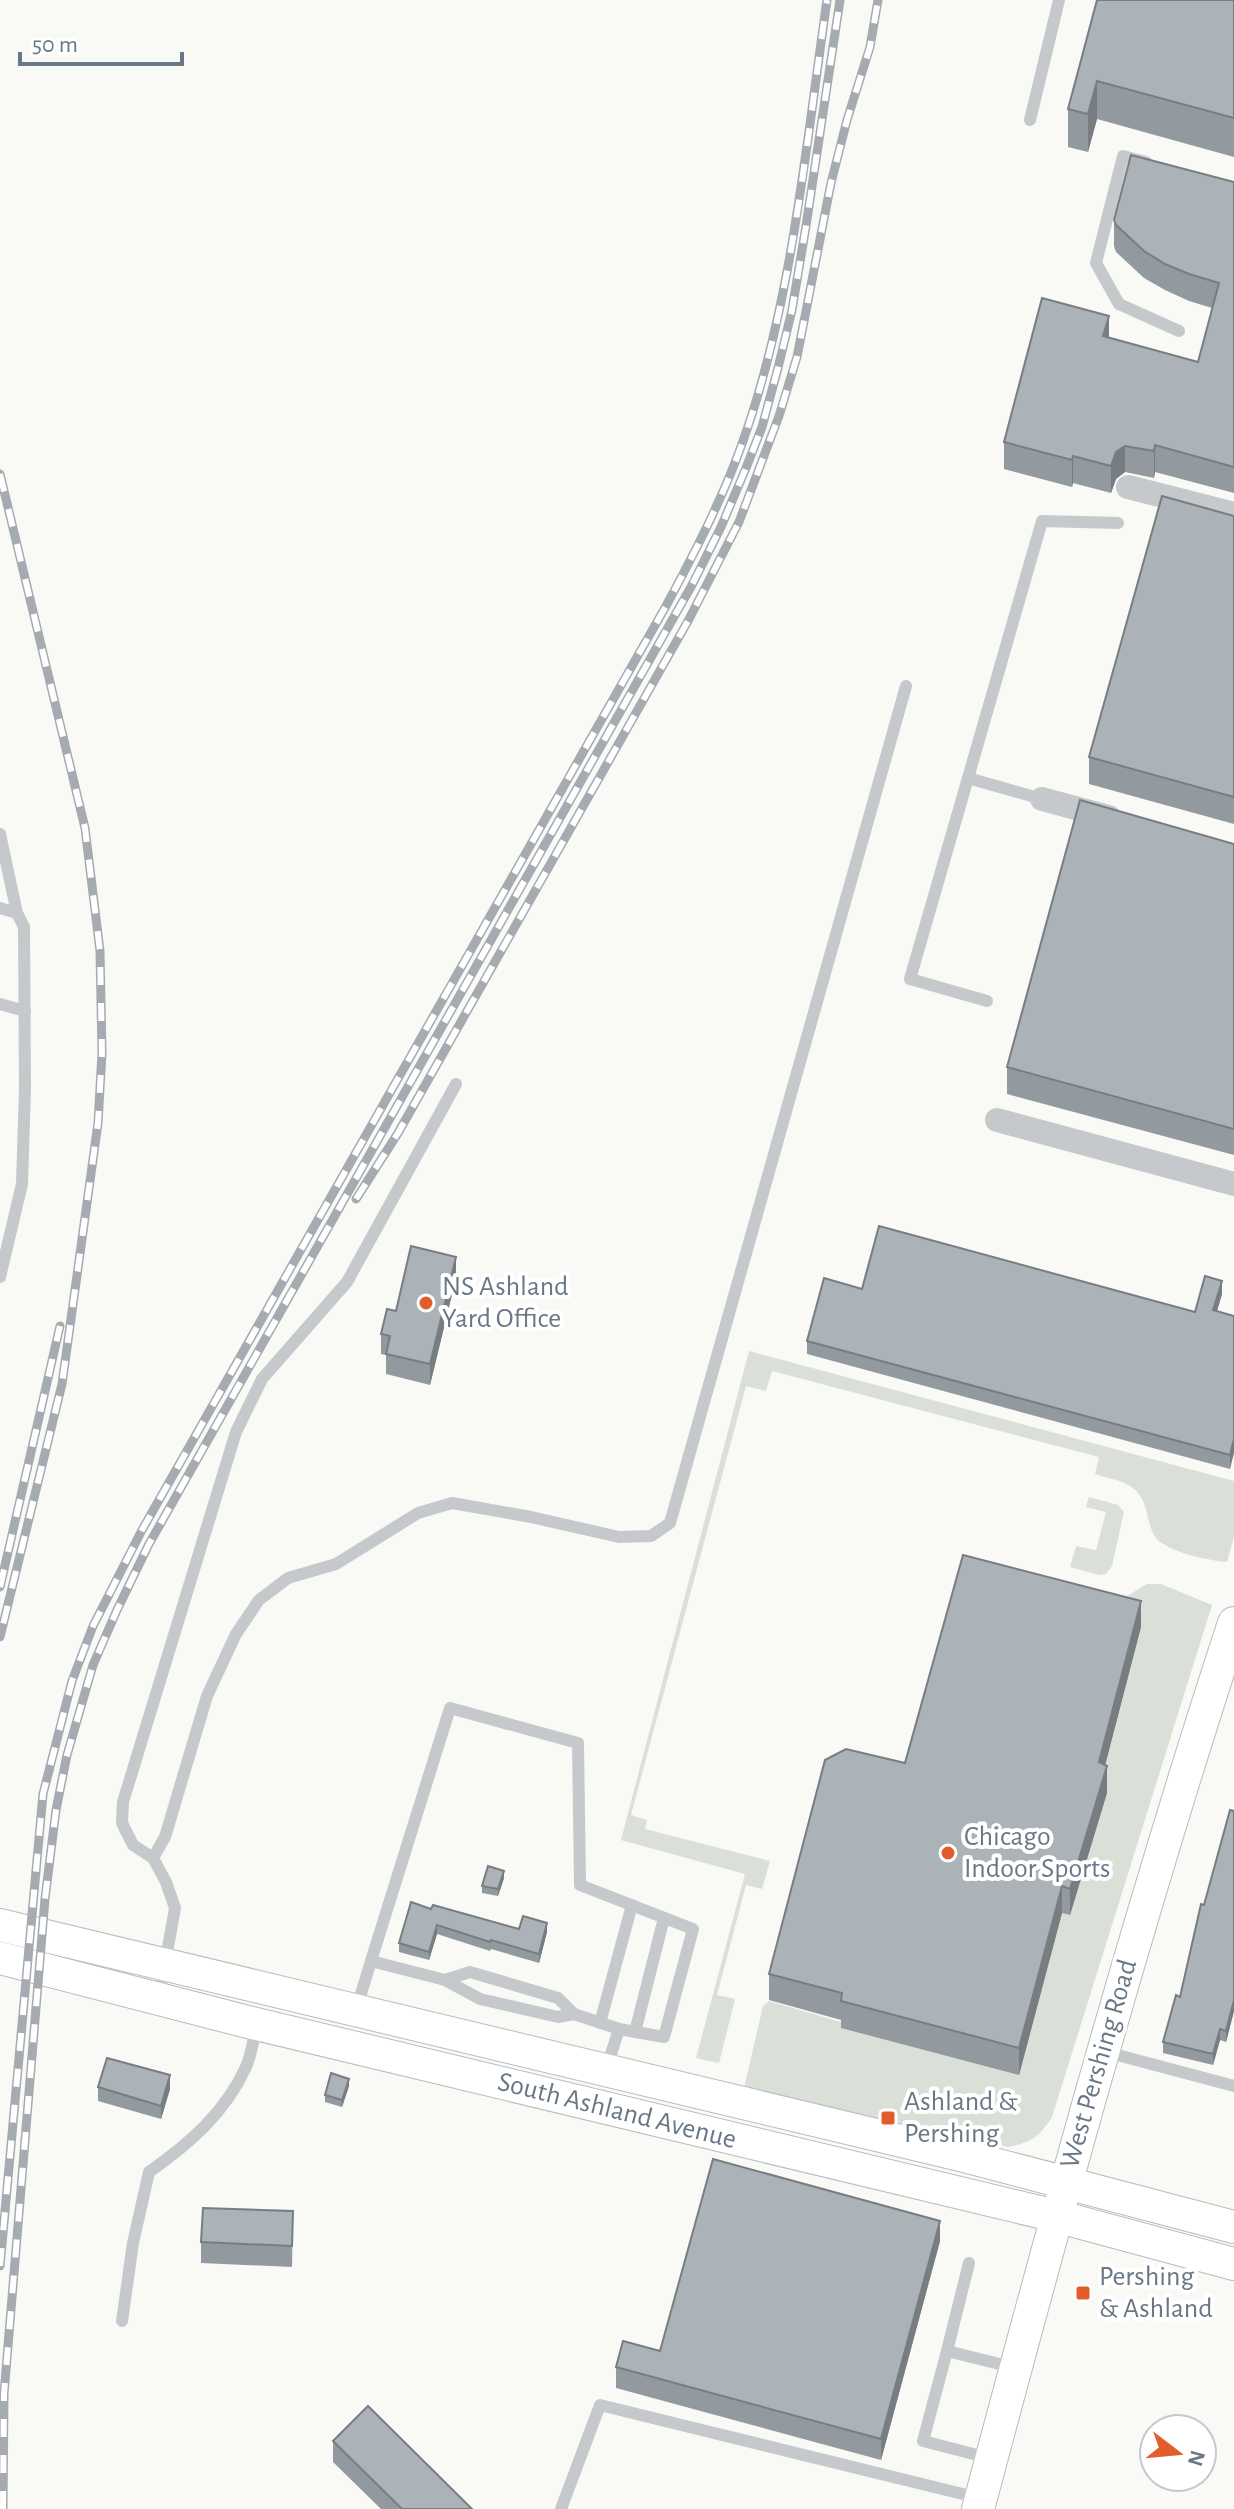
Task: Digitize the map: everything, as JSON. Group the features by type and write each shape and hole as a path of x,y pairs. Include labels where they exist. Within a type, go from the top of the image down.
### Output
{"main road":[{"name":"West Pershing Road","path":"980,2504 1102,2051 1234,1623"},
{"name":"South Ashland Avenue","path":"0,1925 1065,2181 1234,2227"},
{"name":"South Ashland Avenue","path":"0,1958 257,2025 1056,2216 1234,2264"}],"street":[{"path":"1128,487 1234,514"},
{"path":"1042,799 1131,823"},
{"path":"997,1120 1234,1184"}],"lane":[{"path":"1030,120 1059,0"},
{"path":"1164,167 1123,156 1096,263 1119,304 1179,331"},
{"path":"987,1001 910,979 1042,521 1118,523"},
{"path":"153,1858 165,1837 207,1696 236,1634 259,1600 288,1578 336,1564 418,1513 452,1503 619,1537 651,1536 670,1523 906,686"},
{"path":"968,778 1042,799"},
{"path":"0,834 17,913 24,927 25,1011 22,1184 0,1277"},
{"path":"0,908 17,913"},
{"path":"0,1004 25,1011"},
{"path":"159,1999 175,1908 153,1858 133,1845 122,1823 123,1802 236,1432 262,1379 347,1282 456,1084"},
{"path":"356,2010 450,1708 578,1743 580,1885 693,1929 664,2037 600,2023 574,2014 558,1998 470,1972 445,1980"},
{"path":"600,2023 632,1905"},
{"path":"635,2032 664,1918"},
{"path":"371,1961 445,1980 480,1999 558,2017 574,2014"},
{"path":"122,2321 133,2243 149,2172 179,2151 219,2114 247,2066 257,2025"},
{"path":"606,2070 619,2029"},
{"path":"1102,2051 1234,2086"},
{"path":"969,2263 923,2441 992,2459"},
{"path":"947,2351 1016,2368"},
{"path":"561,2509 600,2405 980,2504"}],"shaded area":[{"path":"749,1351 1234,1481 1234,1537 1227,1562 1166,1546 1154,1535 1144,1502 1136,1491 1122,1482 1095,1474 1099,1457 772,1371 766,1391 746,1386 631,1815 647,1820 645,1829 770,1861 762,1889 746,1885 717,1995 735,1999 719,2063 696,2058 745,1874 621,1840"},
{"path":"1089,1497 1118,1505 1124,1512 1112,1566 1106,1574 1070,1567 1076,1546 1096,1550 1106,1512 1086,1507"},
{"path":"1147,1584 1161,1584 1212,1605 1052,2117 1043,2129 1029,2141 1009,2147 744,2088 763,2006 769,2001 1019,2074 1062,1913 1070,1915 1107,1793 1099,1789 1141,1628 1109,1607"}],"building":[{"path":"1097,0 1234,0 1234,118 1097,81 1088,114 1068,109"},
{"path":"1131,155 1234,182 1234,467 1155,445 1154,451 1125,446 1116,452 1111,466 1073,456 1072,460 1004,442 1042,298 1109,316 1103,336 1198,362 1219,283 1165,264 1144,251 1116,225 1114,220"},
{"path":"1162,496 1234,516 1234,797 1089,757"},
{"path":"1080,800 1234,844 1234,1129 1007,1067"},
{"path":"879,1226 1195,1312 1205,1276 1222,1281 1213,1310 1234,1316 1234,1439 1230,1455 807,1341 824,1278 862,1289"},
{"name":"NS Ashland Yard Office","path":"411,1246 456,1257 430,1364 386,1354 390,1336 381,1334 387,1309 396,1311"},
{"name":"Chicago Indoor Sports","path":"963,1555 1141,1601 1099,1762 1107,1766 1070,1889 1062,1886 1019,2048 841,2001 842,1993 769,1974 825,1760 846,1749 905,1763"},
{"path":"1230,1810 1234,1811 1234,2000 1226,2031 1220,2029 1213,2054 1163,2042 1176,1995 1180,1997 1201,1904 1204,1905"},
{"path":"488,1866 504,1871 498,1889 482,1886"},
{"path":"411,1902 431,1909 433,1905 519,1929 523,1916 547,1923 539,1954 437,1925 429,1952 399,1943"},
{"path":"107,2058 170,2075 161,2106 98,2087"},
{"path":"331,2073 349,2079 342,2100 325,2095"},
{"path":"713,2159 940,2221 881,2439 616,2367 623,2341 660,2351"},
{"path":"203,2208 293,2211 292,2246 201,2242"},
{"path":"368,2406 472,2509 402,2509 333,2441"}],"railway":[{"path":"0,2266 43,1794 72,1681 93,1626 142,1530 666,606 717,504 743,441 774,335 796,223 827,0"},
{"path":"3,2509 4,2394 45,1899 56,1810 67,1755 93,1665 149,1544 692,585 721,527 762,427 792,310 840,0"},
{"path":"356,1199 398,1133 688,621 739,522 779,416 797,357 831,183 870,47 878,0"},
{"path":"0,474 85,828 100,951 102,1053 98,1123 62,1384 0,1637"},
{"path":"0,1587 60,1326"}],"place":[{"name":"NS Ashland Yard Office","path":"426,1303"},
{"name":"Chicago Indoor Sports","path":"948,1853"},
{"name":"Ashland & Pershing","path":"888,2118"},
{"name":"Pershing & Ashland","path":"1083,2293"}]}
